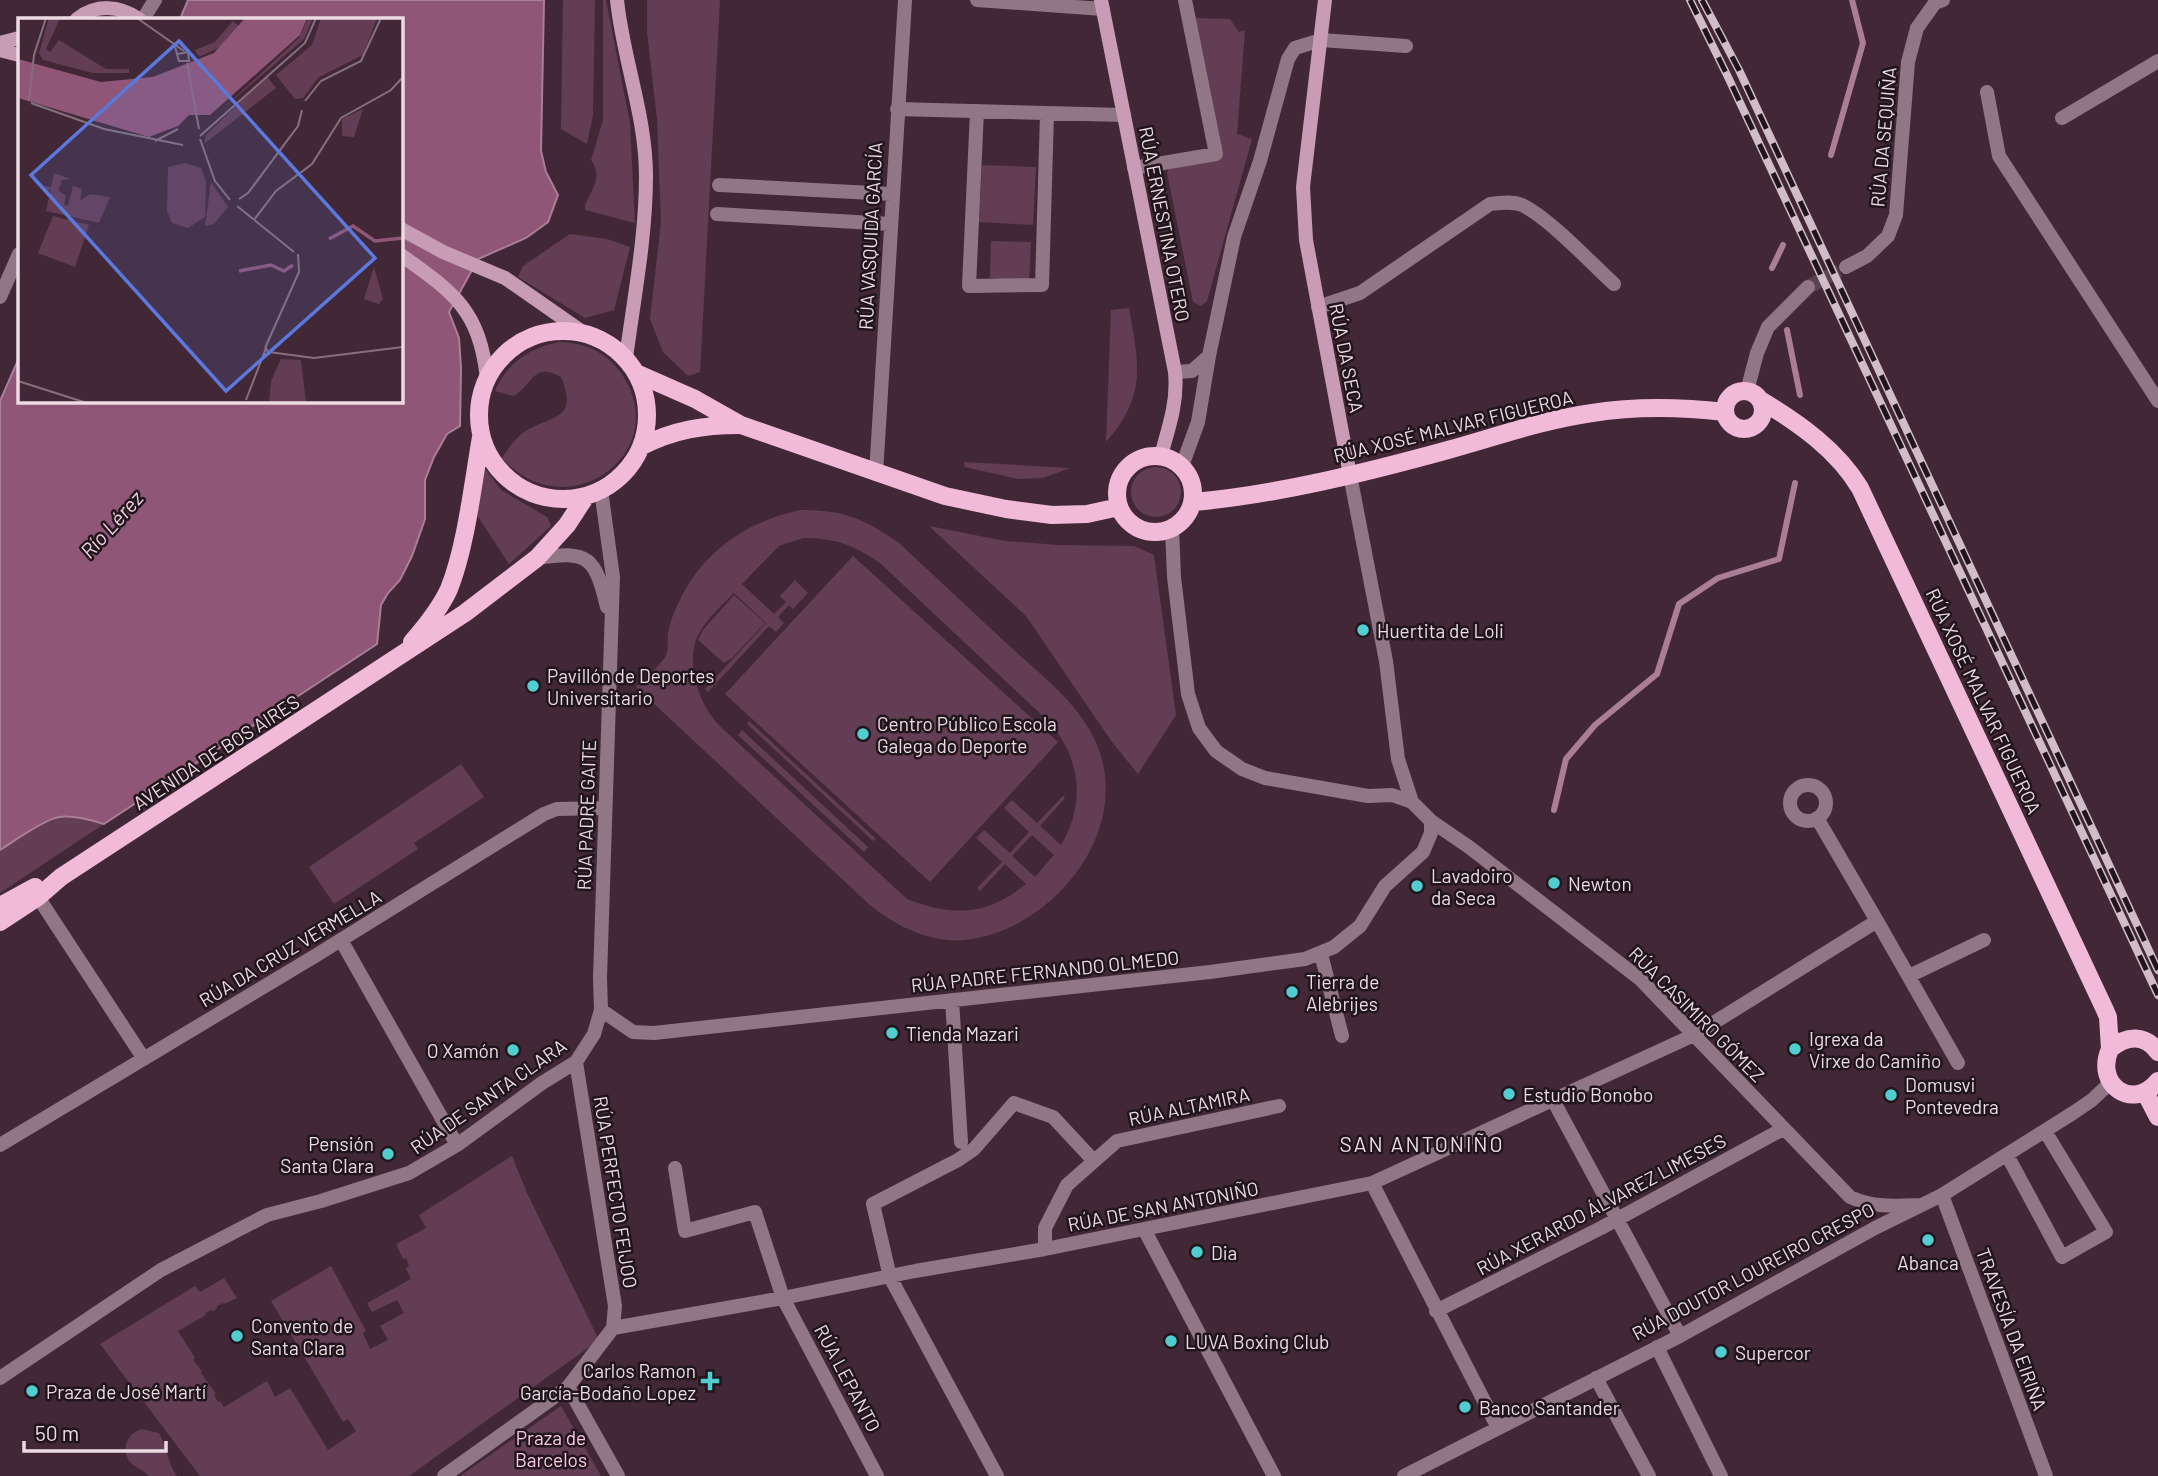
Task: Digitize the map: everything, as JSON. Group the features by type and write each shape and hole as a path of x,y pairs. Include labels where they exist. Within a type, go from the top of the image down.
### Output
{"main road":[{"path":"631,365 643,389 647,425 642,446 624,472 594,493 564,499 542,497 521,488 503,475 490,457 481,437 478,417 480,397 487,378 500,359 517,344 538,334 561,331 584,333 613,347 631,365 741,425 945,496 1006,509 1070,515 1106,512 1119,507"},
{"path":"1725,412 1731,396 1754,396 1763,413 1758,424"},
{"name":"RÚA XOSÉ MALVAR FIGUEROA","path":"1754,396 1812,434 1849,469 1860,488 2108,1017 2110,1049 2105,1066 2110,1083"},
{"name":"RÚA XOSÉ MALVAR FIGUEROA","path":"1193,502 1237,497 1379,469 1590,413 1654,408 1725,412 1726,418 1735,427 1747,429 1758,424 1776,422 1796,424"},
{"path":"642,446 691,427 741,425"},
{"name":"AVENIDA DE BOS AIRES","path":"394,661 425,627 448,590 458,562 481,437"},
{"path":"1161,455 1182,466 1193,485 1193,502 1188,514 1172,528 1162,532 1141,530 1124,517 1119,507 1118,484 1122,474 1139,459 1161,455"},
{"name":"AVENIDA DE BOS AIRES","path":"0,922 38,897 61,877 465,614 537,558 594,493"},
{"name":"AVENIDA DE BOS AIRES","path":"0,906 30,889 61,877"},
{"name":"RÚA XOSÉ MALVAR FIGUEROA","path":"2108,1017 2150,1044"},
{"path":"2110,1049 2119,1042 2150,1044"},
{"path":"2110,1083 2127,1094 2152,1086 2158,1117"}],"street":[{"path":"142,18 155,0"},
{"path":"617,0 638,105 646,174 631,365"},
{"name":"RÚA VASQUIDA GARCÍA","path":"876,474 905,0"},
{"path":"976,0 1102,4"},
{"path":"1134,168 1216,154 1185,0"},
{"name":"RÚA DA SECA","path":"1325,0 1303,187 1306,240 1387,661 1398,759 1412,802"},
{"name":"RÚA DA SEQUIÑA","path":"1846,267 1867,256 1888,236 1896,215 1908,62 1917,27 1935,3 1943,0"},
{"name":"RÚA ERNESTINA OTERO","path":"1102,4 1175,372 1175,403 1161,455"},
{"path":"78,18 100,8 115,8 139,18"},
{"path":"0,43 18,38"},
{"path":"1182,466 1198,422 1234,237 1260,161 1288,59 1295,48 1321,40 1406,46"},
{"path":"0,50 18,55"},
{"path":"2062,118 2158,61"},
{"path":"1987,92 1999,156 2158,401"},
{"path":"897,109 1124,115"},
{"path":"977,111 969,286 1042,285 1046,114"},
{"path":"719,185 892,194"},
{"path":"1318,307 1360,293 1490,204 1508,202 1521,204 1538,215 1614,284"},
{"path":"718,214 890,224"},
{"path":"402,230 443,252 506,278 584,333"},
{"path":"0,297 18,256"},
{"path":"402,256 463,305 474,322 487,378"},
{"path":"1754,396 1757,353 1768,327 1808,286"},
{"path":"1175,372 1192,371 1209,356"},
{"name":"RÚA PADRE GAITE","path":"594,493 613,577 601,1010"},
{"path":"1172,528 1174,577 1188,694 1193,714 1206,739 1229,761 1254,775 1368,796 1392,795 1412,802"},
{"name":"RÚA PADRE GAITE","path":"537,558 562,554 580,555 590,561 600,575 610,622"},
{"name":"RÚA CASIMIRO GÓMEZ","path":"1412,802 1431,821 1620,962 1654,993 1850,1197 1865,1204 1881,1206 1922,1205"},
{"name":"RÚA DA CRUZ VERMELLA","path":"0,1145 341,940 544,814 557,808 606,808"},
{"path":"1817,818 1958,1063"},
{"name":"RÚA PADRE FERNANDO OLMEDO","path":"601,1010 633,1032 654,1033 1210,972 1305,959 1321,954 1360,926 1385,886 1423,852 1431,833 1431,821"},
{"path":"38,897 144,1059"},
{"name":"RÚA DE SAN ANTONIÑO","path":"613,1328 1045,1250 1372,1184 1694,1035 1877,921"},
{"path":"341,940 457,1145"},
{"path":"1909,976 1984,940"},
{"path":"1321,954 1342,1036"},
{"path":"952,1000 961,1142"},
{"name":"RÚA DE SANTA CLARA","path":"0,1378 161,1270 267,1215 409,1173 457,1145 541,1083 576,1062 594,1034 601,1010"},
{"name":"RÚA PERFECTO FEIJOO","path":"576,1062 615,1306 613,1328"},
{"name":"RÚA DOUTOR LOUREIRO CRESPO","path":"1404,1476 1680,1336 1875,1228 1942,1195 2092,1100 2110,1083"},
{"path":"1553,1100 1680,1336"},
{"path":"997,1476 890,1277 873,1204 974,1149 1014,1103 1053,1117 1094,1161"},
{"name":"RÚA ALTAMIRA","path":"1045,1250 1045,1228 1067,1185 1117,1141 1279,1107"},
{"name":"RÚA XERARDO ÁLVAREZ LIMESES","path":"1436,1311 1618,1219 1783,1129"},
{"path":"2007,1155 2062,1257 2106,1232 2045,1131"},
{"name":"RÚA LEPANTO","path":"675,1168 685,1231 755,1212 783,1298 877,1476"},
{"path":"1372,1184 1498,1428"},
{"name":"TRAVESÍA DA EIRIÑA","path":"1942,1195 2046,1476"},
{"path":"1144,1229 1274,1476"},
{"path":"444,1476 569,1387 613,1328"},
{"path":"1657,1347 1721,1476"},
{"path":"1596,1378 1649,1476"},
{"path":"569,1387 618,1476"}],"green space":[{"path":"563,0 595,0 593,115 587,144 561,129"},
{"path":"603,0 606,0 630,123 635,223 585,210 596,177 591,160 603,120"},
{"path":"647,0 720,0 700,372 688,376 663,352 650,319 661,222 657,119 647,32"},
{"path":"1194,18 1230,19 1239,32 1245,30 1237,134 1252,139 1207,301 1201,306 1193,302 1167,173 1169,168 1222,158"},
{"path":"982,165 1036,167 1033,225 979,222"},
{"path":"570,234 607,239 630,247 614,310 585,318 518,277 523,266"},
{"path":"991,241 1031,242 1029,282 990,278"},
{"path":"1129,308 1137,379 1128,410 1106,442 1111,310"},
{"path":"560,342 579,344 604,355 623,376 635,405 634,432 624,455 605,473 582,484 555,487 528,478 502,458 524,432 552,419 564,410 567,402 561,377 552,373 539,373 514,396 495,391 513,364 529,352"},
{"path":"964,462 1070,468 1043,478 1018,479 965,467"},
{"path":"484,467 501,490 547,517 551,526 509,564 477,515"},
{"path":"1156,467 1174,474 1181,492 1174,510 1156,517 1138,510 1131,492 1138,474"},
{"path":"800,510 841,514 875,527 899,543 1060,692 1084,720 1100,753 1106,785 1102,817 1091,848 1074,876 1051,900 1025,919 995,933 964,940 926,936 892,920 871,906 636,687 664,659 674,613 700,568 728,541 780,515","holes":["803,538 825,539 844,544 880,563 1046,719 1066,747 1073,763 1077,796 1069,829 1061,845 1040,826 1065,798 1063,796 1037,823 1012,800 1004,808 1029,832 1010,853 984,830 976,838 1002,862 977,888 980,891 1005,864 1026,884 1012,895 983,908 955,911 907,899 724,730 709,712 695,680 693,659 696,639 712,615 734,593 766,623 705,689 708,692 769,626 776,632 784,623 778,617 789,605 793,609 808,593 795,580 780,596 786,602 774,614 742,584 779,546","1032,835 1054,855 1035,877 1012,856"]},
{"path":"929,526 1005,541 1134,546 1154,555 1176,715 1138,774 1112,742 1026,616"},
{"path":"853,556 1058,742 930,882 725,694"},
{"path":"734,595 765,623 724,663 698,640 703,630"},
{"path":"749,721 876,839 873,841 747,724"},
{"path":"742,730 868,847 864,852 738,735"},
{"path":"461,764 484,797 414,843 418,849 334,904 309,867"},
{"path":"59,817 88,819 104,824 0,893 0,850 26,833"},
{"path":"512,1156 527,1193 599,1340 409,1476 200,1476 100,1344 195,1286 200,1292 224,1278 237,1298 217,1306 178,1331 195,1358 193,1360 216,1394 214,1395 218,1402 224,1407 267,1381 275,1397 290,1388 328,1450 356,1431 348,1419 343,1422 271,1301 331,1266 366,1331 363,1333 370,1349 388,1340 380,1326 404,1313 397,1300 372,1312 367,1303 411,1279 406,1268 409,1266 406,1258 403,1259 396,1244 426,1228 419,1215"},
{"name":"Praza de Barcelos","path":"561,1406 601,1476 460,1476"},
{"path":"142,1429 159,1433 177,1476 149,1476 130,1462 126,1452 127,1442 133,1434"}],"water":[{"name":"Río Lérez","path":"188,0 544,0 541,151 546,172 558,195 548,222 526,238 478,259 449,312 459,338 460,426 447,434 425,480 425,519 400,580 381,605 377,644 104,824 76,817 59,817 37,826 0,850 0,401 18,360 18,402 402,402 402,18 180,18"}],"waterway":[{"path":"1831,155 1863,43 1852,0"},
{"path":"1772,268 1783,245"},
{"path":"1787,330 1800,395"},
{"path":"1554,810 1566,759 1595,725 1657,674 1679,604 1718,578 1779,559 1795,483"}],"tunnel":[{"path":"1808,287 1846,267"}],"railway":[{"path":"1690,0 2158,995"},
{"path":"1702,0 1739,70 2158,970"}],"place":[{"name":"Huertita de Loli","path":"1363,630"},
{"name":"Pavillón de Deportes Universitario","path":"533,686"},
{"name":"Centro Público Escola Galega do Deporte","path":"863,734"},
{"name":"Newton","path":"1554,883"},
{"name":"Lavadoiro da Seca","path":"1417,886"},
{"name":"Tierra de Alebrijes","path":"1292,992"},
{"name":"Tienda Mazari","path":"892,1033"},
{"name":"Igrexa da Virxe do Camiño","path":"1795,1049"},
{"name":"O Xamón","path":"513,1050"},
{"name":"Estudio Bonobo","path":"1509,1094"},
{"name":"Domusvi Pontevedra","path":"1891,1095"},
{"name":"Pensión Santa Clara","path":"388,1154"},
{"name":"Abanca","path":"1928,1240"},
{"name":"Dia","path":"1197,1252"},
{"name":"Convento de Santa Clara","path":"237,1336"},
{"name":"LUVA Boxing Club","path":"1171,1341"},
{"name":"Supercor","path":"1721,1352"},
{"name":"Carlos Ramon García-Bodaño Lopez","path":"710,1381"},
{"name":"Praza de José Martí","path":"32,1391"},
{"name":"Banco Santander","path":"1465,1407"}],"district":[{"name":"SAN ANTONIÑO","path":"1422,1143"}]}
